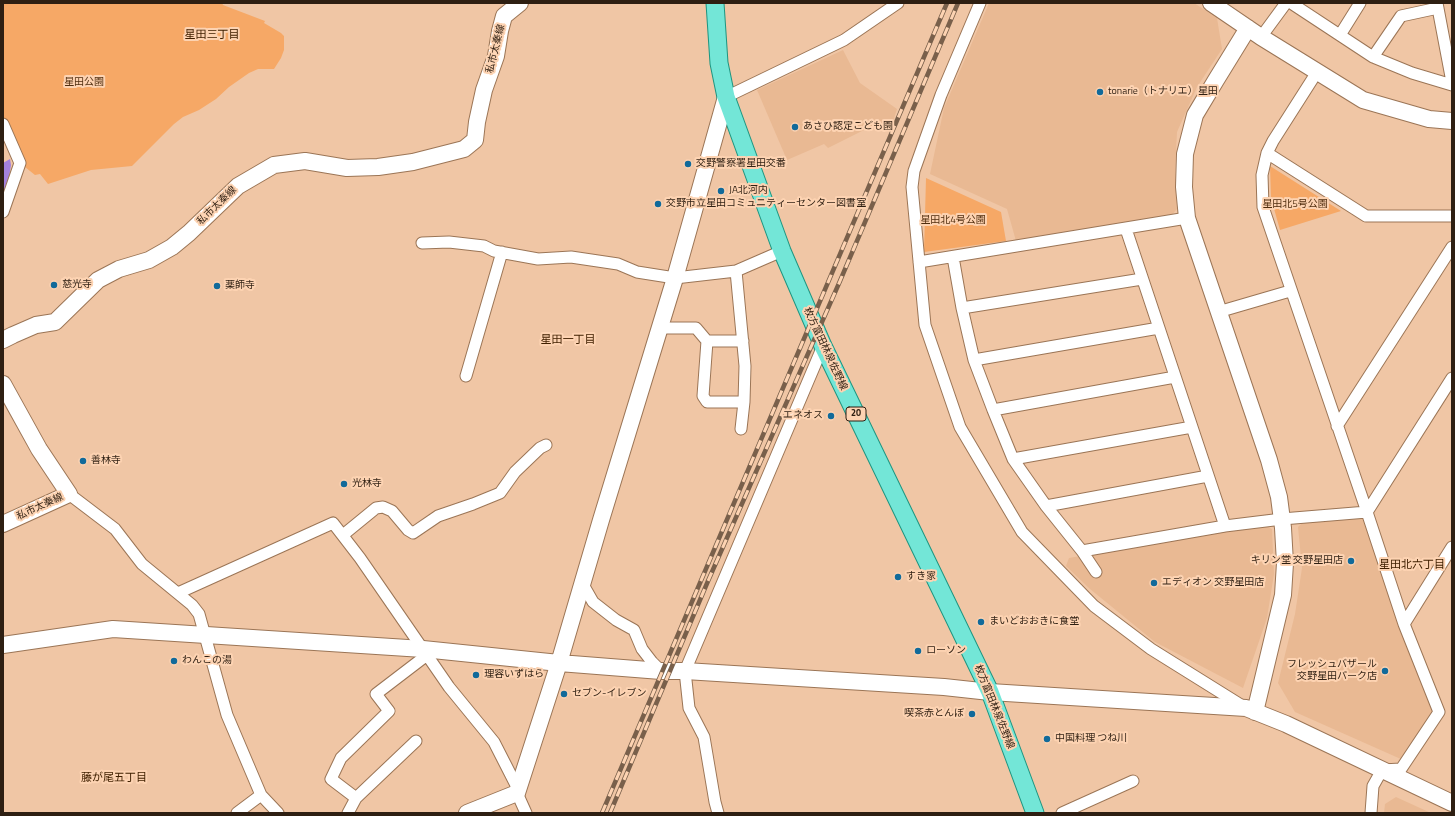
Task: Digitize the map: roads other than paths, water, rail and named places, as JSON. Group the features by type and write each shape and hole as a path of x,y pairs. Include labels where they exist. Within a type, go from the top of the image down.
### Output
{"main road":[{"name":"枚方富田林泉佐野線","path":"715,3 719,63 726,97 782,251 823,346 990,692 1035,813"}],"street":[{"name":"私市太秦線","path":"3,340 13,334 36,325 55,322 98,280 119,269 148,260 172,247 194,229 238,186 274,165 305,161 347,168 378,167 413,162 464,149 475,140 477,122 484,90 496,56 504,16 520,3"},
{"path":"468,813 518,791 559,663 675,278 726,97 844,40 898,3"},
{"path":"980,3 941,95 914,171 912,187 925,325 960,427 1022,532 1094,606 1151,649 1250,710 1286,724 1452,803"},
{"path":"1211,3 1255,33 1363,100 1429,119 1452,121"},
{"path":"1250,710 1283,595 1285,563 1282,519 1279,497 1269,460 1187,218 1184,187 1185,154 1195,115 1216,80 1255,33 1286,3"},
{"path":"1291,3 1373,57 1412,73 1452,83 1447,30 1438,6 1401,16 1373,57"},
{"path":"1340,35 1360,3"},
{"path":"1317,72 1267,153 1262,175 1263,207 1290,291 1367,512 1404,624 1438,712 1401,770 1382,770"},
{"path":"3,124 20,162 3,212"},
{"path":"1267,153 1366,216 1452,216"},
{"path":"919,262 1187,218"},
{"path":"1126,229 1225,526"},
{"path":"422,243 449,242 484,246 494,251 538,259 571,257 618,264 637,272 675,278 736,271 782,251"},
{"path":"1337,426 1452,247"},
{"path":"466,376 502,252"},
{"path":"953,257 962,308 974,360 992,410 1013,459 1046,506 1082,551 1096,572"},
{"path":"736,271 745,366 744,402 741,429"},
{"path":"962,308 1142,279"},
{"path":"1218,312 1290,291"},
{"path":"659,328 696,328 707,341 703,396 707,402 744,402"},
{"path":"974,360 1159,328"},
{"path":"707,341 743,341"},
{"path":"718,813 704,738 689,708 685,671 823,346"},
{"path":"992,410 1175,377"},
{"path":"1367,512 1452,378"},
{"name":"私市太秦線","path":"3,384 39,449 69,494 3,524"},
{"path":"1013,459 1192,427"},
{"path":"343,535 376,508 383,508 392,511 408,530 413,533 438,516 500,493 515,472 540,448 546,446"},
{"path":"1046,506 1208,476"},
{"path":"69,494 115,529 142,564 192,605 199,614 227,716 261,795 278,813"},
{"path":"1082,551 1225,526 1282,519 1367,512"},
{"path":"596,514 577,575 593,602 616,620 634,630 642,649 661,671"},
{"path":"178,593 333,522 360,558 449,687 494,742 518,791 526,813"},
{"path":"1404,624 1452,547"},
{"path":"3,645 113,629 661,671 685,671 944,688 1250,710"},
{"path":"356,798 331,779 341,758 389,711 376,694 425,652"},
{"path":"348,813 356,798 416,741"},
{"path":"1371,813 1373,786 1382,770"},
{"path":"1062,813 1133,781"},
{"path":"237,813 261,795"}],"railway":[{"path":"602,813 947,3"},
{"path":"610,813 708,581 840,281 958,3"}],"place":[{"name":"tonarie（トナリエ）星田","path":"1100,92"},
{"name":"あさひ認定こども園","path":"795,127"},
{"name":"交野警察署星田交番","path":"688,164"},
{"name":"JA北河内","path":"721,191"},
{"name":"交野市立星田コミュニティーセンター図書室","path":"658,204"},
{"name":"慈光寺","path":"54,285"},
{"name":"薬師寺","path":"217,286"},
{"name":"エネオス","path":"831,416"},
{"name":"善林寺","path":"83,461"},
{"name":"光林寺","path":"344,484"},
{"name":"キリン堂 交野星田店","path":"1351,561"},
{"name":"すき家","path":"898,577"},
{"name":"エディオン 交野星田店","path":"1154,583"},
{"name":"まいどおおきに食堂","path":"981,622"},
{"name":"ローソン","path":"918,651"},
{"name":"わんこの湯","path":"174,661"},
{"name":"フレッシュバザール 交野星田パーク店","path":"1385,671"},
{"name":"理容いずはら","path":"476,675"},
{"name":"セブン-イレブン","path":"564,694"},
{"name":"喫茶赤とんぼ","path":"972,714"},
{"name":"中国料理 つね川","path":"1047,739"}],"district":[{"name":"星田三丁目","path":"212,35"},
{"name":"星田一丁目","path":"568,340"},
{"name":"星田北六丁目","path":"1412,565"},
{"name":"藤が尾五丁目","path":"114,778"}],"park label":[{"name":"星田公園","path":"84,83"},
{"name":"星田北5号公園","path":"1295,205"},
{"name":"星田北4号公園","path":"953,221"}]}
